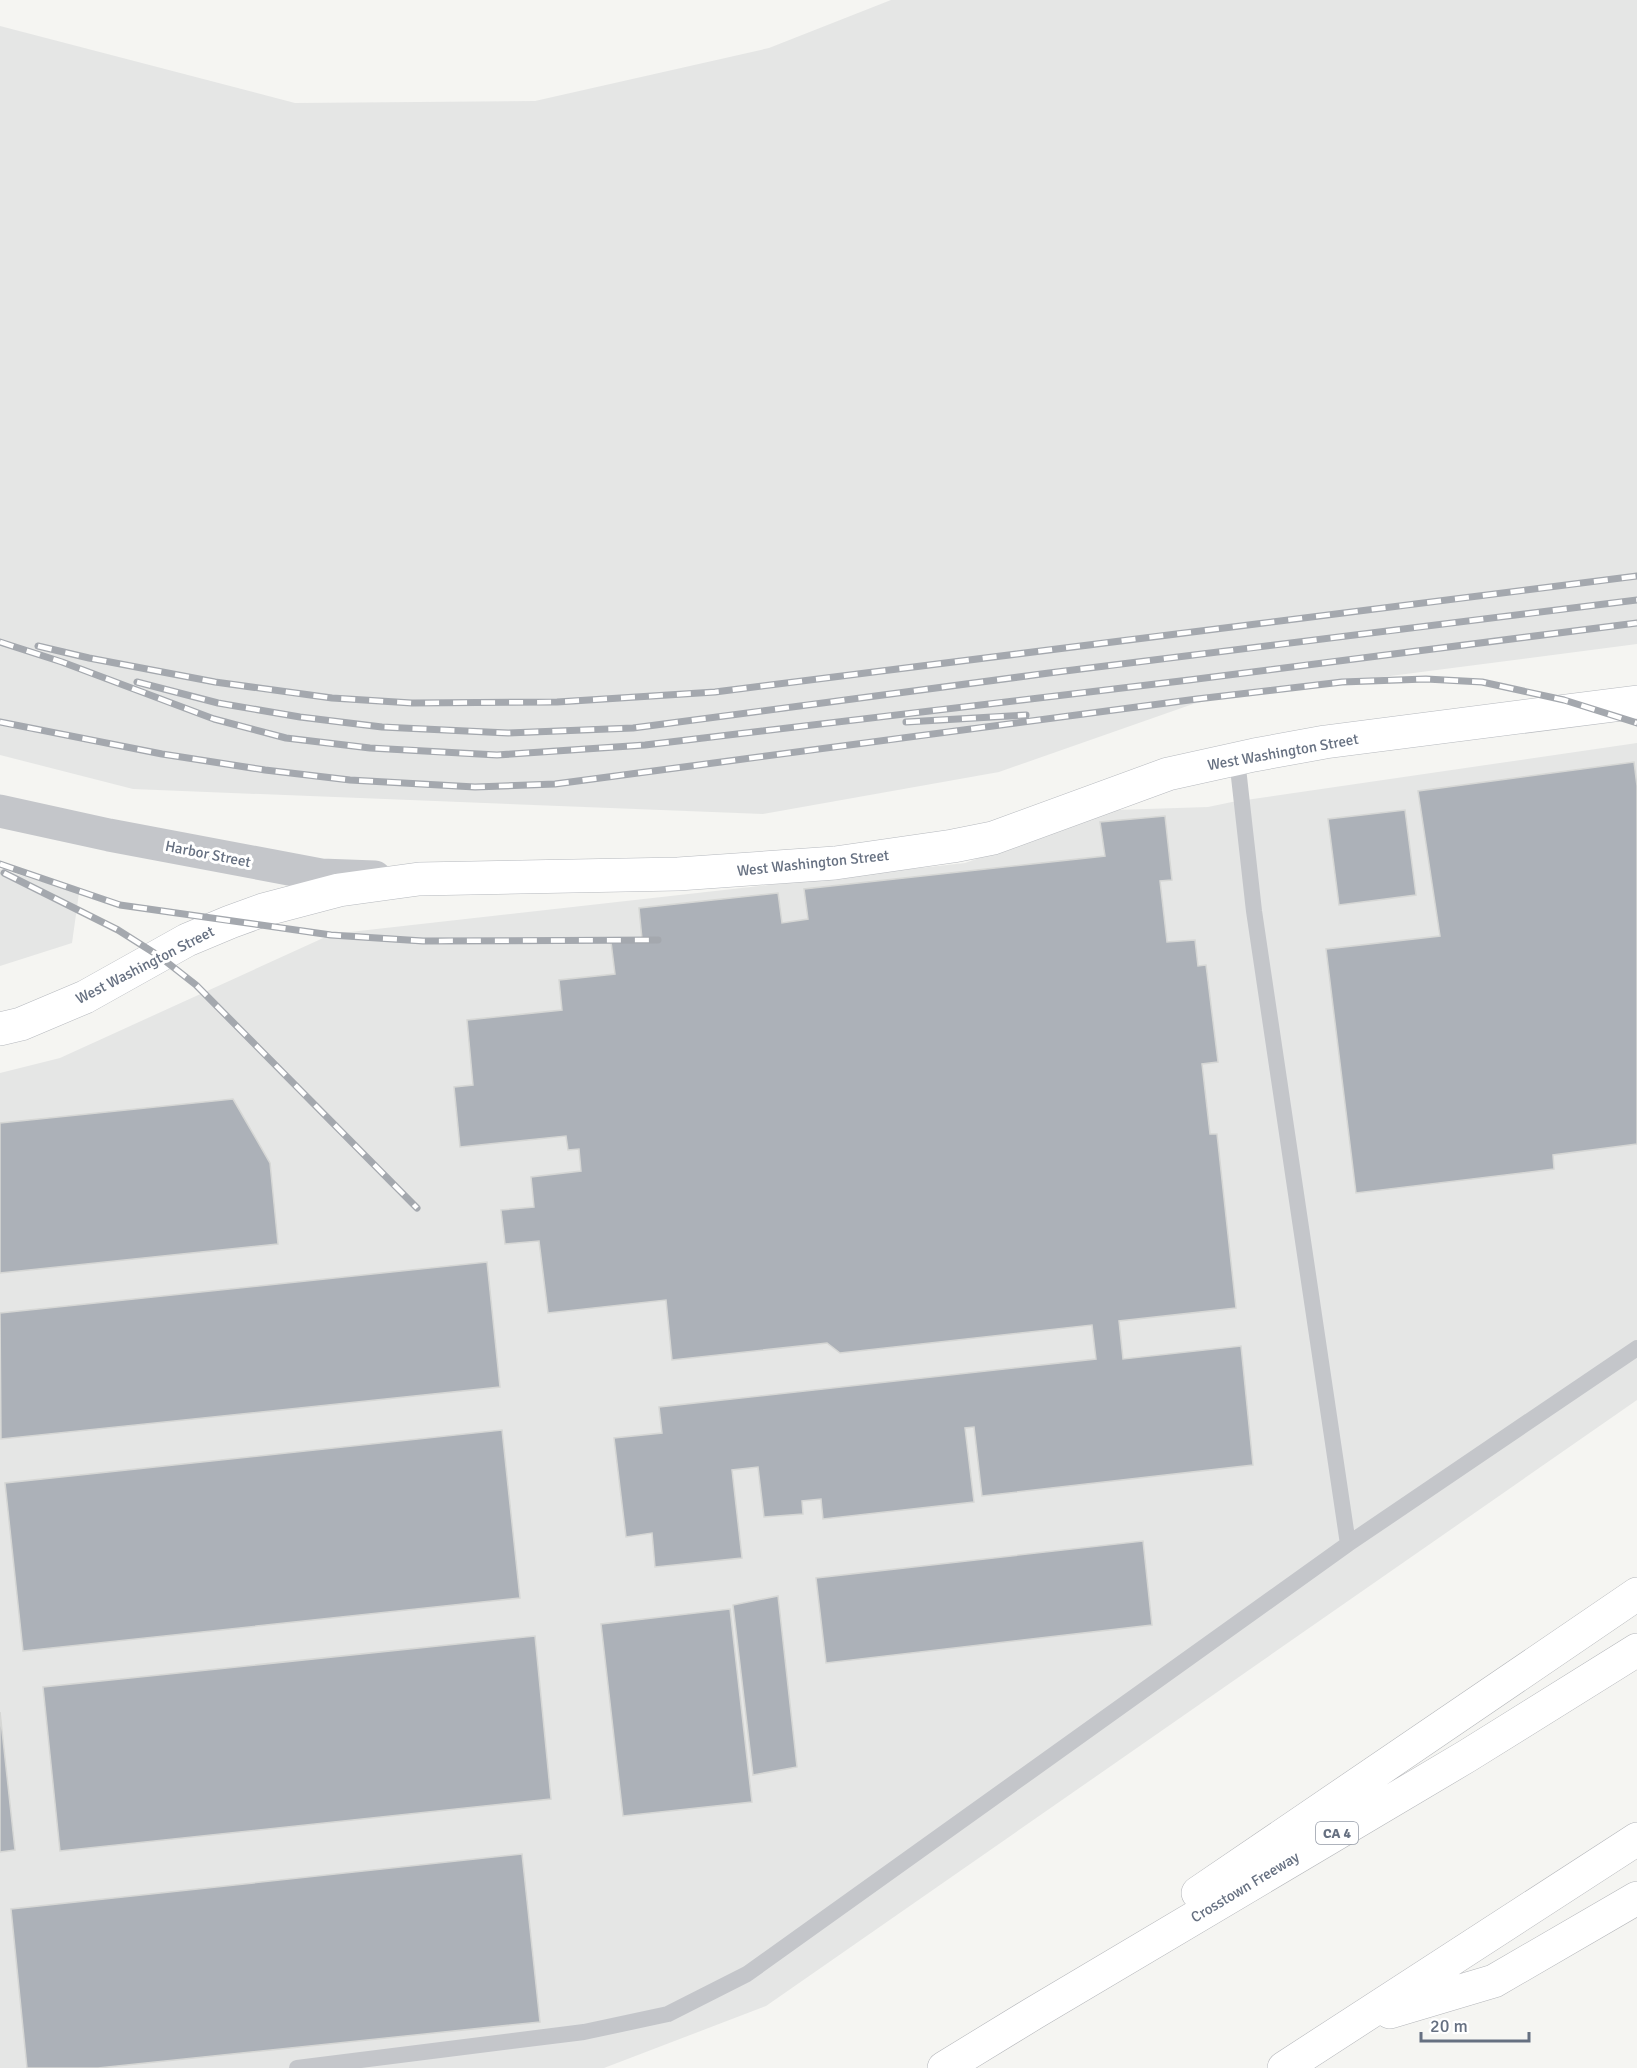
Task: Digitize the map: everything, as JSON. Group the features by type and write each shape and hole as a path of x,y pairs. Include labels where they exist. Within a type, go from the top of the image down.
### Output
{"main road":[{"name":"West Washington Street","path":"0,1029 21,1024 85,997 187,940 263,910 339,890 419,879 678,874 835,863 953,846 993,838 1168,774 1237,759 1325,742 1637,702"},
{"path":"1034,2013 1220,1876 1637,1594"},
{"name":"Crosstown Freeway","path":"944,2068 1467,1756 1637,1650"},
{"path":"1284,2068 1637,1839"},
{"path":"1354,2023 1494,1981 1637,1898"}],"street":[{"name":"Harbor Street","path":"0,811 108,836 321,875 419,879"}],"lane":[{"path":"1237,759 1254,911 1348,1544"},
{"path":"297,2068 584,2031 669,2014 747,1974 1348,1544 1637,1348"}],"shaded area":[{"path":"891,0 1637,0 1637,644 1213,699 999,772 763,814 133,789 0,755 0,26 295,103 535,101 769,48"},
{"path":"1637,743 1637,1400 766,2006 604,2068 0,2068 0,1073 60,1058 332,934 965,863 1115,810 1208,807"},
{"path":"0,869 79,893 72,943 0,966"}],"building":[{"path":"1634,762 1637,786 1637,1144 1553,1155 1554,1169 1356,1193 1326,949 1440,936 1418,791"},
{"path":"1405,810 1416,895 1339,905 1328,819"},
{"path":"1165,816 1172,880 1160,881 1167,942 1195,940 1198,966 1206,965 1218,1062 1202,1064 1210,1134 1217,1134 1236,1308 1119,1321 1123,1359 1241,1346 1253,1465 982,1496 974,1427 965,1428 974,1502 823,1519 821,1499 802,1501 803,1514 764,1517 758,1467 732,1470 742,1558 655,1567 652,1533 626,1537 614,1438 662,1433 659,1407 1096,1359 1092,1325 840,1353 827,1343 672,1360 666,1300 548,1313 539,1241 505,1244 501,1210 534,1207 531,1177 581,1171 579,1149 568,1150 566,1136 460,1147 454,1087 473,1085 467,1020 562,1010 559,980 615,974 611,942 642,939 639,908 778,893 782,923 808,919 804,889 1105,856 1100,822"},
{"path":"233,1099 270,1163 278,1244 0,1273 0,1123"},
{"path":"487,1262 500,1387 1,1439 0,1313"},
{"path":"502,1430 520,1598 23,1651 5,1483"},
{"path":"1143,1541 1152,1625 826,1663 816,1578"},
{"path":"778,1596 797,1767 753,1775 733,1605"},
{"path":"730,1609 752,1802 623,1816 601,1624"},
{"path":"535,1636 551,1799 60,1851 43,1687"},
{"path":"0,1712 15,1850 0,1852"},
{"path":"522,1854 540,2022 98,2068 27,2068 11,1909"}],"railway":[{"path":"38,646 215,682 332,698 412,703 557,702 715,692 1637,576"},
{"path":"137,682 218,703 300,717 382,727 508,733 633,728 1049,673 1637,600"},
{"path":"0,642 62,662 214,719 286,738 370,748 497,755 645,745 1189,680 1637,623"},
{"path":"0,722 162,754 265,770 350,780 475,787 555,784 1342,682 1426,679 1482,682 1564,700 1637,723"},
{"path":"906,722 1026,715"},
{"path":"0,864 120,905 331,935 423,941 658,940"},
{"path":"4,873 118,930 159,956 196,985 417,1208"}]}
